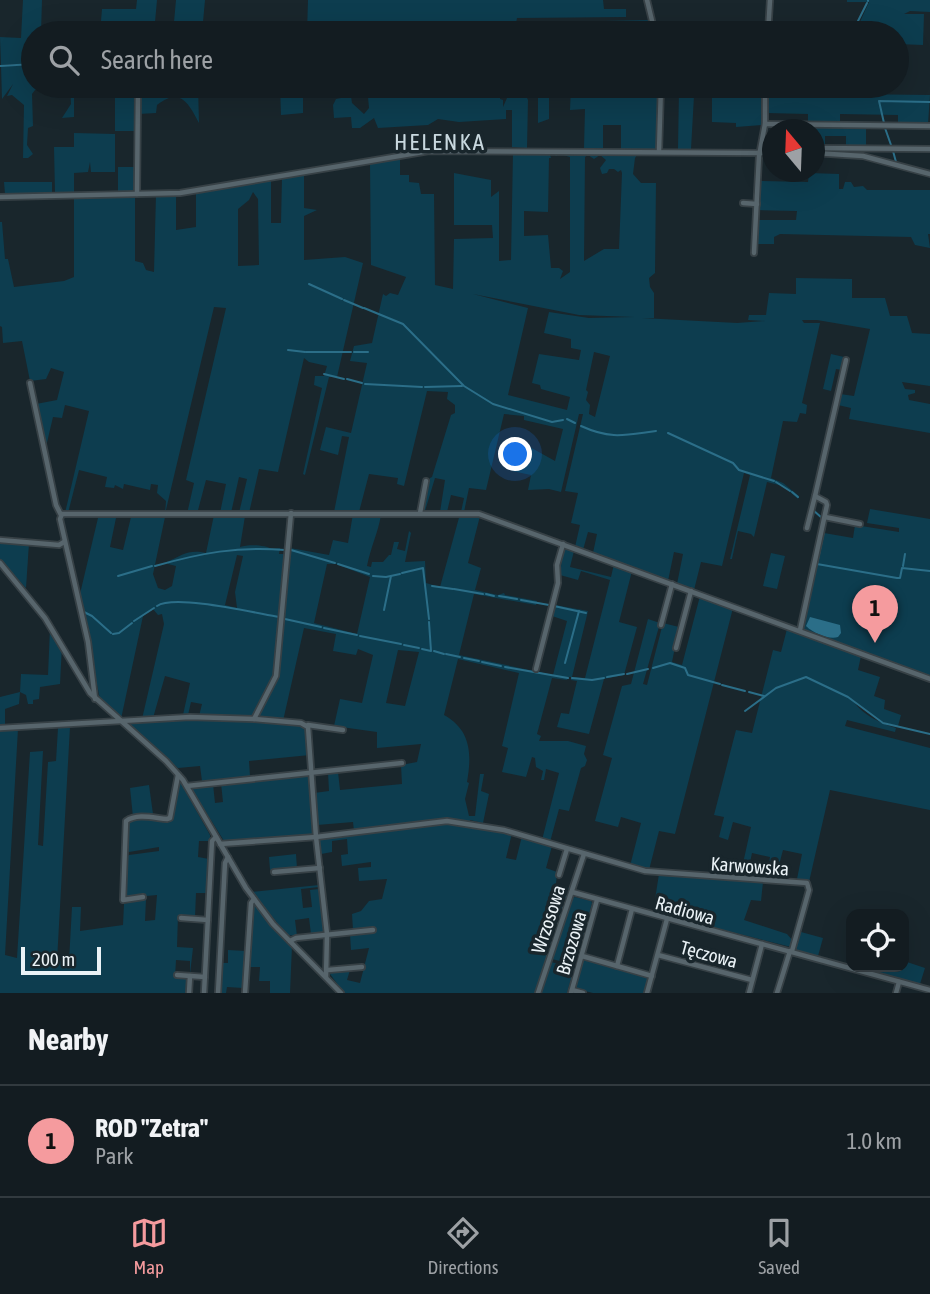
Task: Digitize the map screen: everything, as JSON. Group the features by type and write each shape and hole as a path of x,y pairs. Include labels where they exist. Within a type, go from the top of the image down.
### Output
{"street":[{"path":"647,0 651,21"},
{"path":"769,21 770,0"},
{"path":"136,194 138,98"},
{"path":"659,151 661,98"},
{"path":"765,98 765,119"},
{"path":"825,125 930,126"},
{"path":"754,253 762,148"},
{"path":"825,148 930,149"},
{"path":"0,197 180,193 429,151 760,153"},
{"path":"825,154 863,156 930,174"},
{"path":"743,203 757,204"},
{"path":"807,528 846,360"},
{"path":"30,383 88,642 95,699"},
{"path":"420,513 426,481"},
{"path":"800,630 827,503 815,496"},
{"path":"254,719 277,673 291,513"},
{"path":"61,515 479,514 930,679"},
{"path":"825,517 860,524"},
{"path":"0,540 59,545 65,541"},
{"path":"536,669 558,583 557,565 563,544"},
{"path":"0,564 46,618 95,699 178,774 254,899 289,941 341,993"},
{"path":"662,625 672,584"},
{"path":"676,648 691,591"},
{"path":"0,728 190,718 254,719 344,730"},
{"path":"308,725 327,934 326,978"},
{"path":"187,786 402,763"},
{"path":"143,897 123,900 126,821 142,817 170,818 178,774"},
{"name":"Karwowska","path":"220,844 447,821 484,825 645,871 807,883 809,890 791,951"},
{"path":"204,993 212,841 216,837"},
{"path":"559,875 567,849"},
{"name":"Wrzosowa","path":"538,993 584,854"},
{"path":"218,993 225,863 228,857"},
{"path":"274,872 320,868"},
{"name":"Radiowa","path":"572,892 791,951"},
{"path":"245,993 251,903 254,899"},
{"name":"Brzozowa","path":"572,991 597,900"},
{"path":"617,966 632,909"},
{"path":"181,918 208,920"},
{"path":"647,993 667,919"},
{"path":"289,941 373,930"},
{"path":"749,993 762,944"},
{"path":"777,993 791,951 900,982 922,991 930,990"},
{"name":"Tęczowa","path":"658,955 752,980"},
{"path":"582,956 652,975"},
{"path":"328,970 362,967"},
{"path":"177,975 205,977"},
{"path":"189,993 190,976"},
{"path":"896,993 900,982"},
{"path":"572,991 583,993"}],"shaded area":[{"path":"23,0 42,0 41,21 22,21"},
{"path":"137,0 157,0 155,21 101,21 102,9 136,9"},
{"path":"176,0 205,0 203,21 174,21"},
{"path":"308,0 603,0 604,9 626,9 626,17 517,18 516,21 307,21"},
{"path":"930,0 930,12 910,11 904,14 924,14 923,45 909,44 909,21 860,21 869,2 847,2"},
{"path":"0,37 21,38 21,64 1,65"},
{"path":"21,65 21,98 32,98 33,126 28,128 27,145 33,154 28,158 23,158 24,105 12,95 7,96 13,84 2,99 1,66"},
{"path":"909,95 930,95 928,124 898,124 898,115 840,114 840,122 825,122 825,119 808,119 808,114 767,113 766,98 909,98"},
{"path":"71,98 74,98 74,117 62,118 71,104"},
{"path":"115,98 136,98 136,131 115,131"},
{"path":"138,98 170,98 157,105 156,113 138,114"},
{"path":"180,98 198,98 199,123 187,103"},
{"path":"280,98 303,98 303,113 281,115"},
{"path":"351,98 352,103 364,114 369,108 368,98 500,98 503,100 503,107 507,98 527,98 527,148 512,147 512,110 506,110 506,119 459,122 438,119 428,125 378,128 374,118 360,128 352,128 351,117 334,118 333,105 336,99"},
{"path":"538,98 549,98 549,119 538,123"},
{"path":"570,98 659,98 658,149 621,149 621,125 603,125 603,148 584,148 585,109 570,110"},
{"path":"679,98 694,98 691,149 678,149"},
{"path":"712,98 763,98 762,125 736,127 736,123 712,122"},
{"path":"825,126 866,127 866,146 846,146 846,136 825,136"},
{"path":"74,133 115,134 115,172 91,172 90,162 88,172 74,173 74,192 55,193 54,147 74,147"},
{"path":"513,152 549,152 548,212 524,211 524,236 548,235 551,268 563,271 560,279 570,272 570,157 560,154 556,156 553,152 639,152 635,158 633,174 641,183 656,183 655,273 649,278 654,293 654,318 642,318 737,323 765,321 748,320 749,315 766,315 769,293 796,294 796,278 852,279 852,298 885,298 890,316 907,316 912,333 930,334 930,386 902,382 905,389 915,390 915,393 908,395 909,400 930,404 930,433 849,419 851,408 838,405 840,394 854,396 870,329 802,320 804,323 820,323 802,403 807,405 806,414 800,413 797,422 783,421 771,478 783,483 799,496 798,499 783,486 767,482 754,537 738,531 730,559 750,475 744,473 722,566 701,562 694,590 677,584 683,554 674,552 668,581 593,553 597,534 588,532 583,550 575,547 580,525 571,523 578,493 565,491 583,414 579,414 561,492 549,489 528,490 531,475 512,471 517,447 528,446 555,461 563,429 524,420 524,416 504,414 486,490 469,488 464,512 461,512 464,498 451,495 447,512 440,512 445,480 435,478 425,511 422,511 451,415 455,413 455,405 447,399 448,392 427,391 404,486 397,484 398,478 369,474 359,512 334,512 349,437 342,436 338,455 320,450 326,427 351,433 367,363 350,361 354,346 372,343 383,294 398,295 406,277 371,265 370,163 400,157 400,175 409,175 409,182 419,183 421,194 434,194 435,285 453,289 454,239 493,238 492,225 454,225 454,173 491,180 491,197 499,191 499,261 511,260","holes":["588,155 594,159 600,155 606,160 600,168 602,174 609,169 618,172 621,170 622,173 619,249 604,249 584,261 585,157","473,294 579,315 634,317 589,318 549,312 544,333 571,339 571,348 581,350 579,360 539,354 532,383 540,385 541,389 570,397 567,410 508,395 528,308","594,352 610,356 595,417 589,414 590,405 586,400"]},
{"path":"118,167 136,167 136,191 118,191"},
{"path":"304,174 304,208 317,210 304,216 304,260 345,257 363,263 337,377 329,377 305,475 303,474 322,388 314,385 315,376 324,376 327,366 309,362 304,358 278,472 259,469 249,513 239,513 247,479 239,477 231,513 220,513 226,484 206,480 197,514 187,514 194,483 186,480 226,308 214,307 165,514 166,501 157,493 158,485 151,484 150,490 124,484 123,489 115,485 114,488 105,487 107,477 79,470 68,513 65,513 89,411 65,405 62,418 53,417 45,451 36,404 57,400 64,372 51,368 46,379 30,381 22,341 3,343 0,326 0,222 5,259 8,259 14,287 64,281 74,277 74,199 135,197 135,261 143,263 146,270 154,272 156,194 199,192 271,180 271,223 281,223 282,178","holes":["253,192 258,199 259,265 238,266 238,209 249,200","196,193 196,227 176,230 176,196"]},
{"path":"825,174 839,174 839,189 843,189 845,182 851,182 854,187 863,186 867,190 930,190 930,248 915,245 911,237 780,234 774,237 774,244 756,244 757,220 796,220 797,211 757,210 758,181 825,182"},
{"path":"4,182 52,182 52,193 5,194"},
{"path":"831,354 844,357 842,370 836,369 831,391 823,389"},
{"path":"870,509 930,519 930,677 801,630 824,533 853,538 855,525 899,532 899,528 867,523"},
{"path":"353,514 381,515 367,566 371,567 372,562 383,562 391,555 394,542 399,542 397,549 405,551 409,531 411,533 405,562 425,561 426,583 440,587 460,514 480,516 468,563 481,568 475,590 498,595 504,593 537,601 536,605 474,594 459,655 553,675 567,621 552,616 555,605 588,611 572,677 585,678 610,580 581,571 578,580 560,575 563,549 574,551 570,567 611,577 614,564 632,571 619,622 637,627 624,675 604,679 589,734 557,727 561,713 569,714 577,681 571,680 571,677 567,680 552,678 537,734 541,736 539,741 568,741 586,746 584,754 587,760 581,768 569,811 559,809 550,842 542,840 559,773 546,769 544,780 541,780 543,771 536,767 535,758 532,757 526,777 502,772 508,748 502,746 519,673 458,659 444,715 460,728 468,744 469,783 465,799 469,816 475,816 480,774 484,774 481,791 489,794 483,823 470,820 469,825 512,833 506,858 516,860 522,836 552,846 546,868 557,872 556,884 572,889 536,993 344,993 330,974 350,970 347,980 360,983 369,948 351,950 350,934 373,933 375,927 353,930 352,914 361,911 369,901 382,899 387,879 359,881 358,868 371,867 371,862 342,866 341,855 348,854 347,839 332,841 332,852 321,854 318,838 354,831 353,822 317,825 314,793 329,791 328,772 338,772 340,790 402,784 401,765 417,762 421,744 377,748 377,732 334,726 340,699 362,703 373,655 358,649 356,655 333,651 336,634 304,628 283,721 257,717 279,677 290,548 329,555 333,540 348,543","holes":["327,564 336,564 370,577 357,634 314,623","398,650 419,652 405,706 386,703"]},
{"path":"214,515 245,516 240,547 252,545 280,548 279,554 286,554 275,676 257,705 254,716 250,718 199,716 202,704 191,702 188,715 183,715 190,683 165,676 153,718 142,719 164,624 162,614 158,615 153,609 143,616 121,719 100,699 79,598 98,518 116,518 110,547 123,550 131,517 165,517 153,574 158,588 165,590 172,586 176,566 167,562 190,552 206,553","holes":["237,555 243,556 235,592 237,608 225,605"]},
{"path":"0,540 29,543 26,588 0,560"},
{"path":"771,553 785,556 777,589 763,586"},
{"path":"700,596 733,608 675,834 659,831 649,870 630,866 641,823 621,817 618,827 595,821 612,758 603,755 622,686 631,684 648,619 660,623 643,684 647,685 663,623 679,627 672,662 682,665"},
{"path":"810,617 840,625 841,633 834,638 817,633 806,626"},
{"path":"50,628 62,645 60,684 40,687 39,699 33,700 33,704 28,704 26,695 20,692 21,674 48,675"},
{"path":"787,629 861,656 858,670 880,677 874,696 885,700 884,709 901,715 898,726 883,722 852,699 871,717 896,728 895,732 847,720 845,726 930,748 930,810 830,790 809,882 797,879 802,854 783,850 775,880 766,879 770,857 752,853 747,877 740,877 751,827 733,822 728,840 719,837 724,817 714,815 736,730 752,733 773,650 781,652"},
{"path":"20,692 19,704 5,709 5,726 0,727 0,697"},
{"path":"181,719 303,724 307,727 310,755 249,761 250,776 202,781 200,766 178,768 125,723"},
{"path":"70,727 57,961 69,961 72,907 81,907 80,931 123,925 124,904 146,899 145,921 155,920 157,895 125,897 126,858 129,855 159,851 159,847 129,852 128,822 138,818 170,822 178,778 210,835 210,841 199,841 198,857 209,859 207,893 196,893 195,917 178,915 177,947 193,948 190,974 190,961 176,960 175,977 188,978 188,993 0,993 0,731 18,729 5,955 17,958 30,752 43,751 38,845 43,846 48,762 56,761 58,728"},
{"path":"310,774 315,834 224,841 191,788 213,784 215,803 223,802 221,783"},
{"path":"149,785 153,814 133,817 130,788"},
{"path":"296,854 297,869 270,870 269,857"},
{"path":"659,874 763,882 761,901 751,900 744,920 787,934 793,941 791,947 653,912"},
{"path":"319,885 301,889 303,908 312,907 310,890 319,889 326,930 324,933 311,934 309,918 295,920 297,936 287,935 252,892"},
{"path":"575,897 592,903 579,952 576,951 578,953 575,965 552,959"},
{"path":"253,903 292,946 290,993 270,993 270,981 259,981 260,967 249,967"},
{"path":"801,932 823,938 818,956 797,950 795,947"},
{"path":"228,950 246,951 243,988 227,987 226,993 220,993 221,963 228,963"},
{"path":"585,959 647,977 649,979 645,993 593,993 577,989"},
{"path":"551,962 574,968 567,993 540,993"},
{"path":"909,963 925,968 920,984 876,972 909,972"}],"waterway":[{"path":"858,21 867,3"},
{"path":"0,66 21,65"},
{"path":"884,123 879,101 930,102"},
{"path":"885,128 891,145"},
{"path":"893,151 896,162"},
{"path":"309,284 342,299"},
{"path":"344,300 363,308"},
{"path":"364,308 403,324 464,386 493,404 552,422 563,420"},
{"path":"288,350 305,352"},
{"path":"306,352 351,352"},
{"path":"354,352 368,352"},
{"path":"324,374 344,379"},
{"path":"347,379 362,383"},
{"path":"365,384 422,387"},
{"path":"425,387 462,386"},
{"path":"567,419 575,423"},
{"path":"581,426 610,435 656,431"},
{"path":"668,433 733,463 739,470 774,481"},
{"path":"776,482 790,491"},
{"path":"792,492 798,497"},
{"path":"813,510 822,518"},
{"path":"825,526 817,564 897,578 900,578 902,568 930,571"},
{"path":"155,566 220,552 285,550"},
{"path":"291,550 335,563"},
{"path":"903,566 905,554"},
{"path":"338,564 369,574"},
{"path":"118,576 152,566"},
{"path":"402,573 423,568 429,619"},
{"path":"373,576 400,574"},
{"path":"384,610 391,576"},
{"path":"432,586 453,589"},
{"path":"454,589 483,594"},
{"path":"486,594 494,596"},
{"path":"499,596 517,599"},
{"path":"521,600 549,605"},
{"path":"157,606 166,603 197,603 279,617"},
{"path":"554,606 586,613"},
{"path":"134,621 154,608"},
{"path":"565,663 579,611"},
{"path":"84,612 111,633"},
{"path":"285,619 321,627"},
{"path":"422,649 431,651 429,622"},
{"path":"113,634 119,633 132,623"},
{"path":"324,628 357,635"},
{"path":"360,636 401,644"},
{"path":"404,645 419,648"},
{"path":"434,651 444,654"},
{"path":"446,654 460,657"},
{"path":"464,658 479,661"},
{"path":"482,662 501,666"},
{"path":"653,668 670,663 685,668 688,675 720,684"},
{"path":"505,667 568,678"},
{"path":"627,674 648,669"},
{"path":"607,677 624,674"},
{"path":"745,711 776,688 806,677 848,697 883,723 930,734"},
{"path":"572,678 604,678"},
{"path":"722,685 745,691"},
{"path":"749,692 764,696"}],"place":[{"name":"ROD \"Zetra\"","path":"875,643"}],"district":[{"name":"HELENKA","path":"440,142"}]}
